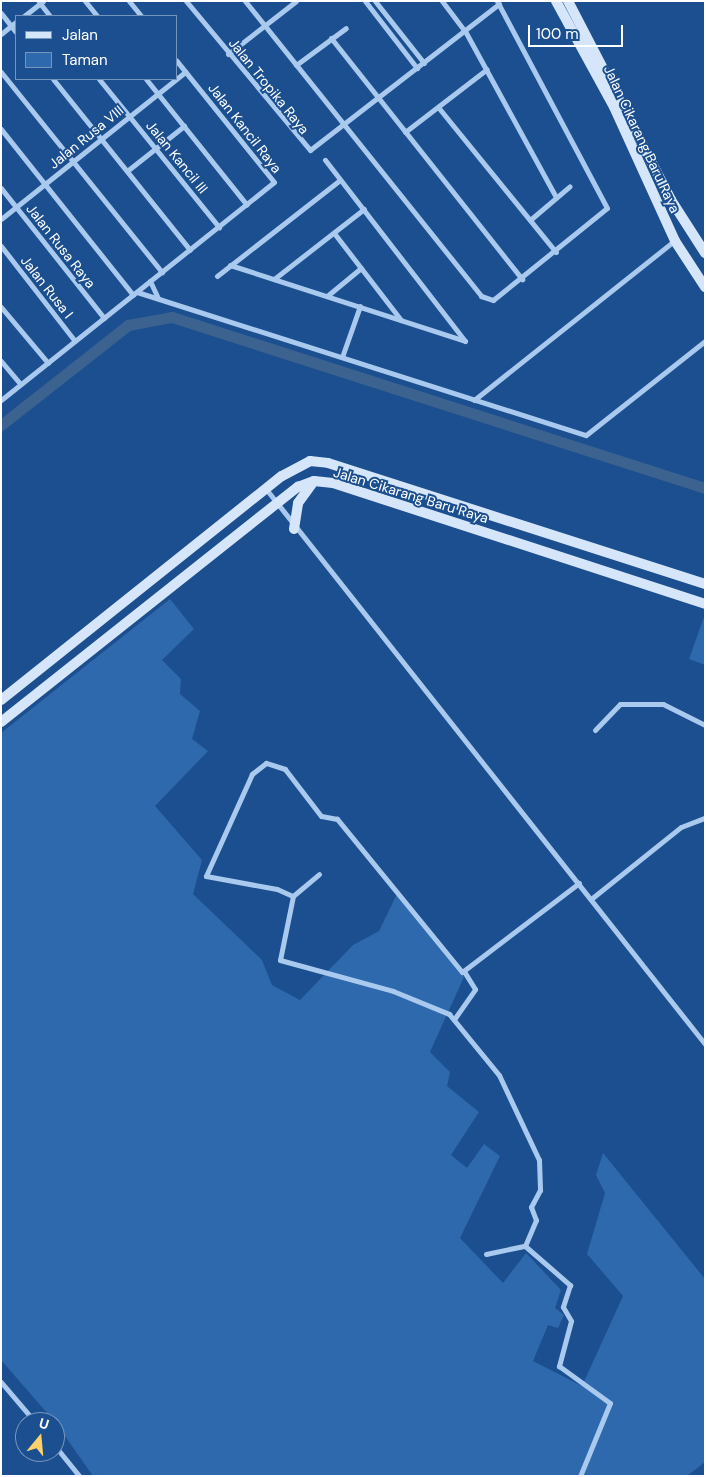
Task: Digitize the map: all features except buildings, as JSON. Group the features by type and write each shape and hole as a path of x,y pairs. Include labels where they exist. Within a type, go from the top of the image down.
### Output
{"main road":[{"name":"Jalan Cikarang Baru Raya","path":"556,1 614,108 675,241 705,288"},
{"name":"Jalan Cikarang Baru Raya","path":"568,1 671,200 705,253"},
{"name":"Jalan Cikarang Baru Raya","path":"1,700 266,489 296,467 310,461 328,463 705,584"},
{"name":"Jalan Cikarang Baru Raya","path":"1,722 277,503 298,487 314,481 334,483 705,604"},
{"path":"294,529 298,503 314,481"}],"street":[{"path":"85,1 95,15"},
{"path":"129,1 140,15"},
{"name":"Jalan Tropika Raya","path":"186,1 307,150 344,125"},
{"path":"245,1 480,296 497,299 605,213 606,204 498,3 344,125"},
{"path":"228,54 296,1"},
{"path":"365,1 417,68"},
{"path":"375,1 424,63"},
{"path":"442,1 465,31 556,197"},
{"path":"25,15 41,2 49,15"},
{"path":"1,13 14,24 1,34"},
{"path":"296,65 346,28"},
{"path":"331,38 522,279"},
{"name":"Jalan Kancil Raya","path":"178,63 274,180 247,205"},
{"path":"406,132 487,69"},
{"path":"1,72 162,272"},
{"name":"Jalan Rusa VIII","path":"178,77 185,72"},
{"path":"54,80 190,250"},
{"name":"Jalan Kancil III","path":"100,80 219,227"},
{"path":"1,400 247,205 147,80"},
{"name":"Jalan Rusa VIII","path":"1,219 175,80"},
{"path":"438,107 556,252"},
{"path":"127,171 184,126"},
{"path":"1,129 135,293 158,298 586,435 705,341"},
{"path":"230,265 465,339 324,160"},
{"path":"217,276 340,180"},
{"path":"530,220 570,186"},
{"name":"Jalan Rusa Raya","path":"1,188 104,318"},
{"path":"274,279 364,209"},
{"path":"334,233 401,320"},
{"path":"474,400 675,241"},
{"name":"Jalan Rusa I","path":"1,246 75,341"},
{"path":"1,260 8,255"},
{"path":"327,296 361,268"},
{"path":"150,281 158,298"},
{"path":"342,357 360,306"},
{"path":"1,307 48,363"},
{"path":"1,361 20,384"},
{"path":"266,489 294,529 579,883 705,1044"},
{"path":"595,730 620,704 663,704 705,725"},
{"path":"293,896 277,889 206,876 249,782 266,763 285,769 321,816 337,819 465,973 475,989 455,1018"},
{"path":"590,899 681,828 705,818"},
{"path":"319,874 293,896 280,960 393,991 455,1018 499,1074 538,1156 541,1185 531,1207 536,1220 525,1246"},
{"path":"465,973 579,883"},
{"path":"486,1254 525,1246"},
{"path":"525,1246 570,1285 563,1307 571,1321 559,1366 610,1403 580,1476"},
{"path":"1,1382 26,1412"},
{"path":"65,1458 79,1476"}],"green space":[{"path":"170,599 194,629 162,660 181,679 180,694 200,711 192,739 208,751 155,806 202,860 193,894 262,960 272,985 300,1000 353,945 379,931 398,892 464,977 430,1052 450,1072 447,1086 479,1112 451,1155 467,1168 484,1144 500,1156 460,1238 503,1283 526,1253 561,1290 555,1308 564,1315 558,1328 548,1325 533,1361 582,1386 623,1296 587,1254 605,1193 596,1175 603,1153 705,1279 705,1462 687,1476 93,1476 65,1436 65,1412 46,1412 1,1360 1,733"},
{"path":"705,614 705,665 689,659"}],"waterway":[{"path":"1,425 128,325 172,317 705,488"}]}
